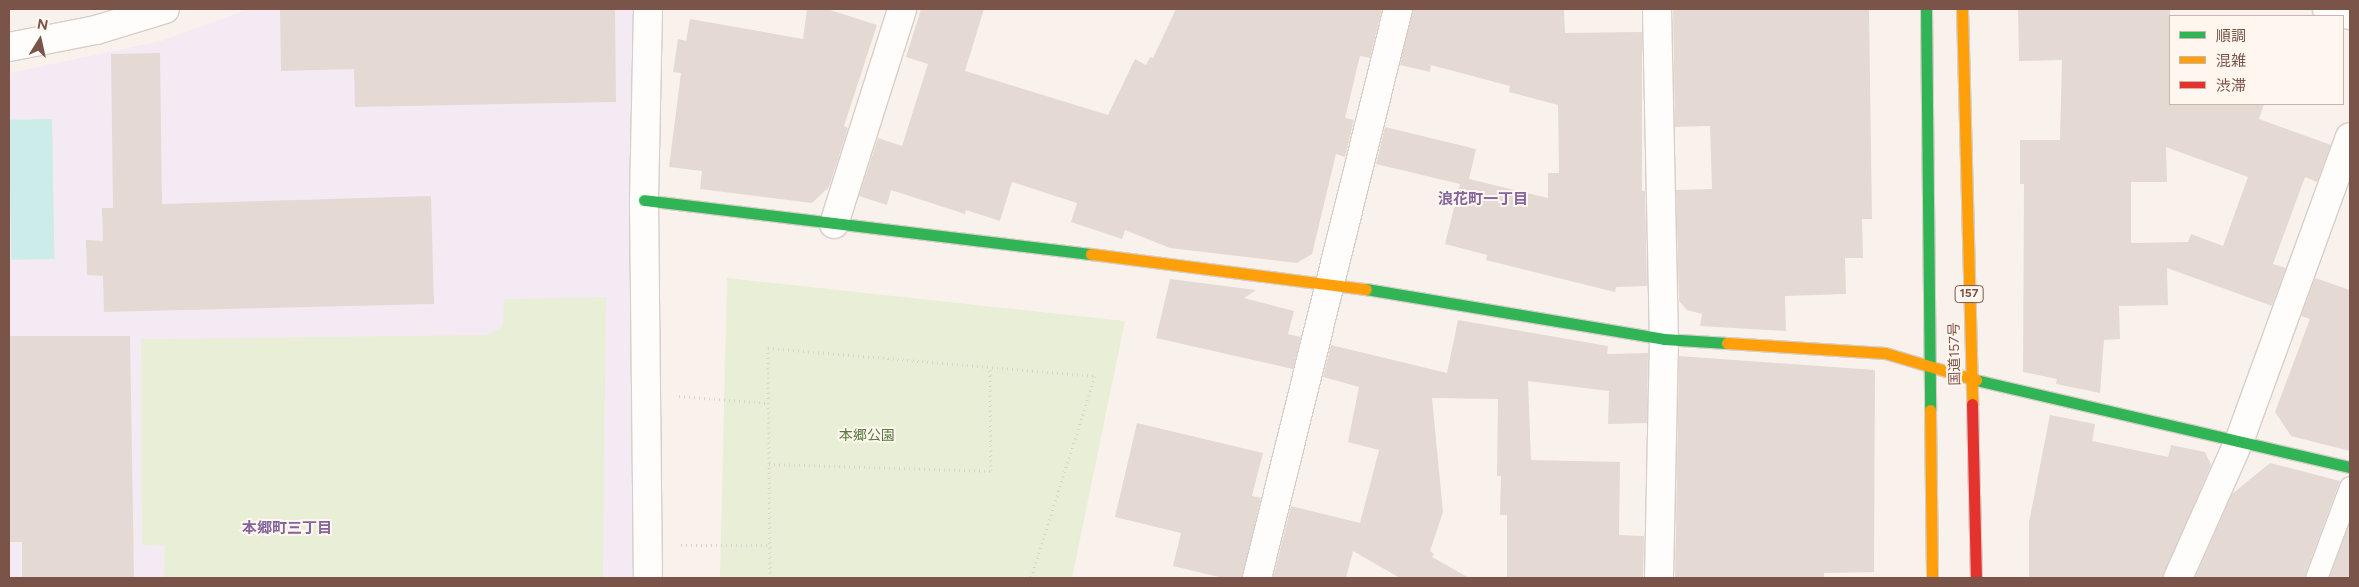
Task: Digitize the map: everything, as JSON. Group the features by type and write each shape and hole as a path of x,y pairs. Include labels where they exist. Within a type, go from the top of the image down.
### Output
{"main road":[{"name":"国道157号","path":"1926,9 1932,578"},
{"name":"国道157号","path":"1962,9 1976,578"},
{"path":"644,200 1331,283 1664,339 1886,353 2018,392 2240,439 2350,467"}],"street":[{"path":"9,47 96,30 166,9"},
{"path":"648,9 644,200 648,393 648,578"},
{"path":"834,224 902,9"},
{"path":"1257,578 1398,9"},
{"path":"1657,9 1664,339 1659,578"},
{"path":"2327,9 2350,15"},
{"path":"2178,578 2240,439 2350,137"}],"lane":[{"path":"2316,578 2350,487"}],"path":[{"path":"770,578 768,348 1095,376 1031,578"},
{"path":"769,464 991,471 990,367"},
{"path":"648,393 768,403"},
{"path":"648,546 770,545"}],"shaded area":[{"path":"249,9 635,9 640,578 9,578 9,73 161,41"}],"green space":[{"name":"本郷公園","path":"727,278 1125,321 1072,578 720,578"},
{"path":"606,297 603,578 164,578 165,546 142,545 141,339 488,335 503,326 504,299"}],"water":[{"path":"52,119 54,259 11,260 9,120"}],"building":[{"path":"280,9 615,9 616,102 355,107 354,69 281,71"},
{"path":"807,9 827,9 877,25 844,126 848,128 829,187 812,203 700,189 702,171 669,167 681,73 673,72 678,39 686,41 690,19 803,39"},
{"path":"921,9 984,9 965,71 1108,115 1135,59 1146,65 1150,57 1153,58 1176,9 1382,9 1370,58 1360,56 1345,118 1354,120 1345,157 1336,154 1312,254 1297,263 1170,248 1125,230 1122,239 1071,222 1077,203 1012,182 1000,221 966,210 965,214 891,190 887,205 859,196 878,138 902,146 928,64 906,57"},
{"path":"1413,9 1564,9 1565,33 1642,32 1642,191 1645,191 1647,286 1616,287 1615,292 1486,260 1487,255 1445,244 1460,184 1376,164 1385,127 1476,149 1469,179 1548,198 1548,173 1559,173 1558,105 1509,92 1510,86 1431,65 1430,72 1400,65"},
{"path":"1673,9 1869,9 1872,219 1862,219 1863,258 1845,258 1846,294 1785,296 1786,331 1700,326 1702,314 1687,310 1679,301 1676,190 1712,189 1710,126 1675,127"},
{"path":"2018,9 2170,9 2169,105 2264,105 2259,119 2331,145 2317,182 2305,177 2273,264 2286,268 2272,306 2167,268 2168,305 2119,306 2120,339 2104,340 2100,393 2056,384 2057,379 2023,372 2024,184 2020,184 2020,140 2060,140 2062,60 2019,61","holes":["2166,147 2248,177 2223,246 2191,234 2188,242 2131,243 2131,182 2167,182"]},
{"path":"160,53 162,204 431,196 434,304 104,312 103,276 87,275 86,240 103,241 102,208 113,208 111,54"},
{"path":"2315,278 2350,290 2350,451 2291,436 2275,412 2310,319 2301,316"},
{"path":"1170,279 1256,290 1244,298 1294,311 1288,334 1301,337 1293,369 1156,338"},
{"path":"1458,320 1608,346 1607,354 1648,353 1647,423 1608,424 1609,391 1528,381 1531,460 1620,462 1619,535 1644,536 1643,578 1507,578 1507,515 1500,515 1501,476 1497,476 1498,399 1432,398 1443,512 1430,551 1434,554 1432,557 1469,578 1400,578 1353,551 1346,578 1273,578 1291,506 1360,523 1379,450 1348,442 1359,387 1323,377 1331,345 1447,373"},
{"path":"9,336 130,336 134,578 22,578 22,542 9,542"},
{"path":"1679,356 1875,370 1874,572 1824,573 1824,578 1675,578"},
{"path":"2050,415 2095,424 2092,441 2168,457 2171,445 2205,452 2211,465 2163,578 2029,578 2029,522"},
{"path":"1137,423 1263,453 1252,496 1261,498 1242,578 1223,578 1173,566 1181,533 1115,517"},
{"path":"2270,463 2340,481 2304,578 2195,578 2232,494"},
{"path":"2350,522 2350,578 2329,578"}],"traffic: fast":[{"path":"1926,9 1930,410"},
{"path":"644,200 1091,254"},
{"path":"1366,289 1664,339 1727,343"},
{"path":"1976,380 2350,467"}],"traffic: slow":[{"path":"1962,9 1972,404"},
{"path":"1091,254 1366,289"},
{"path":"1727,343 1885,353 1976,380"},
{"path":"1930,410 1932,578"}],"traffic: jam":[{"path":"1972,404 1976,578"}],"district":[{"name":"浪花町一丁目","path":"1483,200"},
{"name":"本郷町三丁目","path":"287,529"}]}
